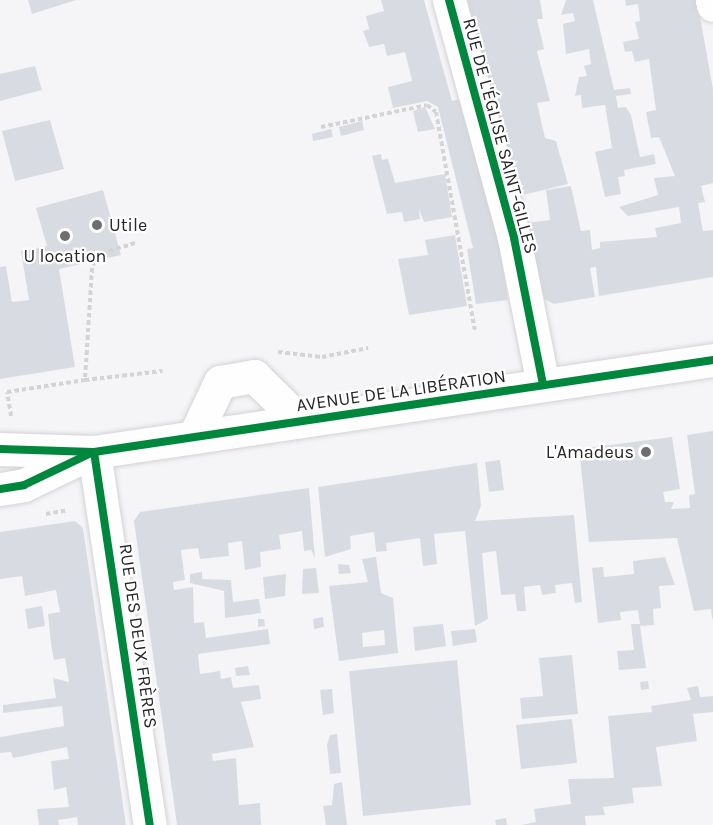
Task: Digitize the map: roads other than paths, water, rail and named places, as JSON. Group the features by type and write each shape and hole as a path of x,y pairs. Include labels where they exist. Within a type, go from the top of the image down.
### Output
{"main road":[{"name":"RUE DE L'ÉGLISE SAINT-GILLES","path":"449,0 513,238 543,385"},
{"path":"712,0 713,5"},
{"name":"AVENUE DE LA LIBÉRATION","path":"0,489 24,485 94,452 713,360"},
{"path":"194,437 220,382 254,376 300,421"},
{"name":"AVENUE DE LA LIBÉRATION","path":"6,436 94,452"},
{"name":"RUE DES DEUX FRÈRES","path":"94,452 150,825"}],"place":[{"name":"Utile","path":"97,225"},
{"name":"U location","path":"65,236"},
{"name":"L'Amadeus","path":"646,452"}]}
